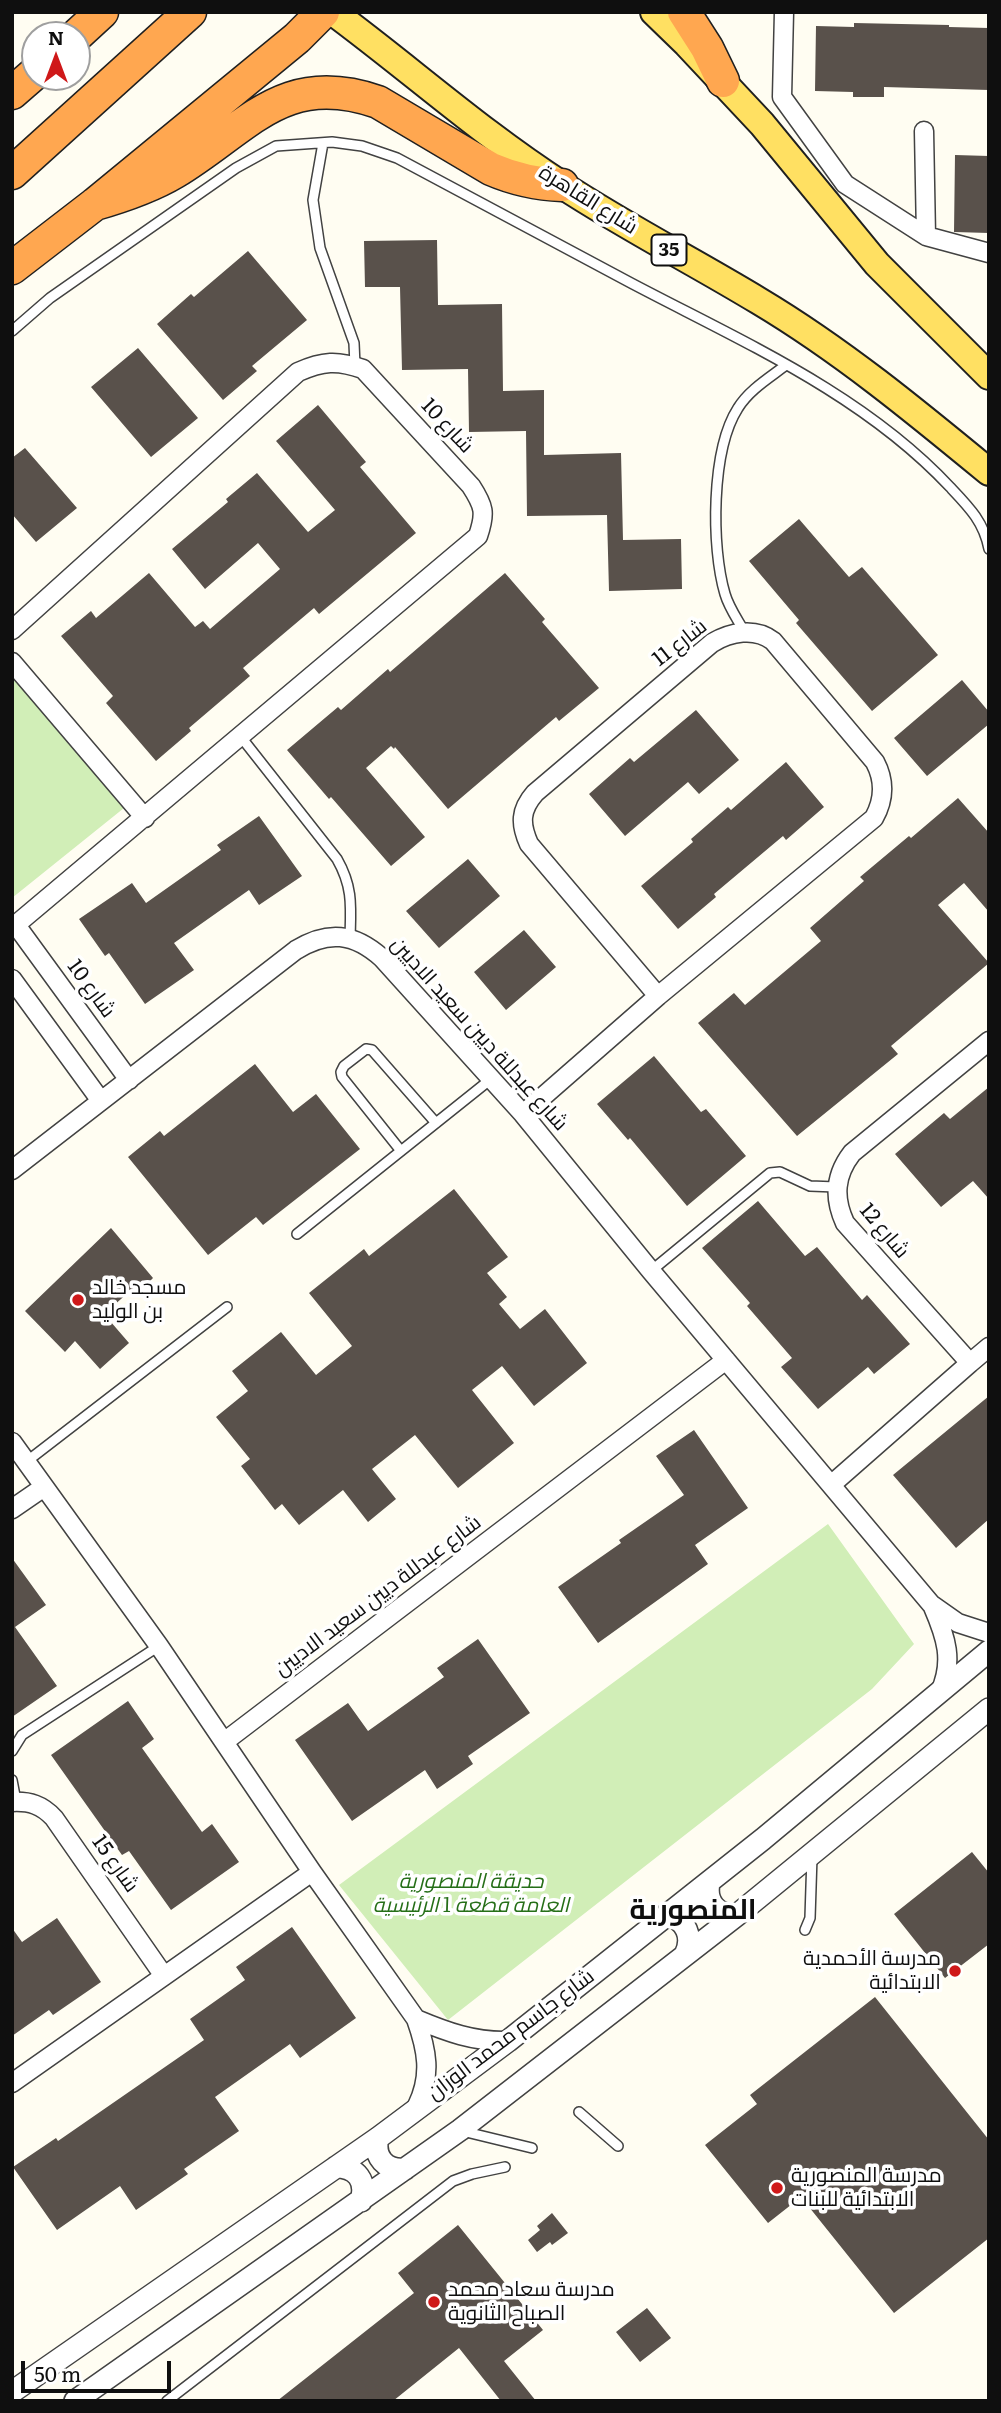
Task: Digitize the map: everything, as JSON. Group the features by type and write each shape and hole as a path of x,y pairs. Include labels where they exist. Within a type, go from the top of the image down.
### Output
{"highway":[{"path":"12,173 190,12"},
{"path":"12,268 95,204 297,37 323,12"},
{"path":"684,12 707,48 723,81"},
{"path":"95,204 137,191 176,171 269,106 295,96 322,92 360,96 378,102 491,169 508,176 525,182 562,185"}],"main road":[{"name":"شارع القاهرة","path":"333,12 492,136 562,185 637,232 760,302 841,355 917,412 989,472"},
{"path":"654,12 762,124 877,264 977,354 989,376"}],"street":[{"path":"784,12 782,97 845,184 926,236 989,253"},
{"path":"924,131 926,236"},
{"path":"12,630 298,372 317,363 343,362 355,366"},
{"name":"شارع 10","path":"129,1080 14,926 478,536 484,518 481,501 471,486 363,369 355,366"},
{"path":"523,1114 658,996 874,818 881,802 882,780 875,762 773,641 745,632"},
{"name":"شارع 11","path":"658,996 529,844 522,814 534,793 712,643 745,632"},
{"path":"12,662 145,818"},
{"path":"12,1170 306,944 327,937 350,938"},
{"name":"شارع عبدللة ديين سعيد الاديين","path":"350,938 369,946 382,957 523,1114 931,1604 958,1623 989,1633"},
{"path":"12,979 101,1101"},
{"path":"836,1186 844,1163 852,1153 989,1041"},
{"name":"شارع 12","path":"836,1186 839,1211 845,1223 970,1363"},
{"path":"831,1485 989,1347"},
{"name":"شارع عبدللة ديين سعيد الاديين","path":"224,1742 726,1360"},
{"path":"12,1442 159,1646 312,1872 416,2019 425,2043 428,2069 423,2095 417,2106"},
{"path":"12,1509 44,1487"},
{"name":"شارع عبدللة ديين سعيد الاديين","path":"931,1604 944,1632 947,1649 948,1668 940,1692"},
{"name":"شارع جاسم محمد الوزان","path":"12,2392 336,2167 508,2041 709,1883 989,1651"},
{"name":"شارع جاسم محمد الوزان","path":"75,2401 460,2130 737,1915 989,1709"},
{"name":"شارع 15","path":"14,1801 40,1805 54,1818 164,1976"},
{"path":"12,2083 312,1872"},
{"path":"709,1883 708,1897 716,1909 722,1913 737,1915"},
{"path":"667,1914 680,1920 685,1926 689,1941 685,1955"},
{"path":"416,2019 456,2035 482,2041 508,2041"},
{"path":"378,2137 376,2145 380,2159 391,2168 405,2169"},
{"path":"336,2167 344,2167 359,2176 364,2193 361,2202"}],"lane":[{"path":"12,331 50,298 236,168 276,146 323,143 362,146 397,158 786,365 852,403 912,450 975,513 986,534 989,549"},
{"path":"323,143 313,200 320,248 354,342 355,366"},
{"path":"745,632 725,594 716,535 723,441 739,405 786,365"},
{"path":"241,737 344,871 351,894 350,938"},
{"path":"401,1151 341,1075 341,1069 354,1058 366,1049 372,1050 436,1123"},
{"path":"297,1234 491,1079"},
{"path":"652,1272 770,1173 780,1172 810,1186 836,1186"},
{"path":"26,1462 227,1307"},
{"path":"12,1751 22,1735 159,1646"},
{"path":"12,1780 14,1801"},
{"path":"805,1930 810,1918 813,1854"},
{"path":"579,2112 618,2146"},
{"path":"460,2130 532,2148"},
{"path":"167,2401 453,2182 471,2174 505,2168"}],"green space":[{"path":"12,672 124,808 12,898"},
{"name":"حديقة المنصورية العامة قطعة 1 الرئيسية","path":"828,1524 914,1644 872,1689 448,2020 339,1885"}],"building":[{"path":"854,23 989,28 989,90 884,87 884,97 853,97 853,92 815,91 816,26 854,27"},
{"path":"955,155 989,156 989,233 954,232"},
{"path":"437,240 438,305 502,304 503,391 544,390 544,455 621,453 623,540 681,539 682,589 609,591 607,515 527,516 526,431 469,432 468,369 402,370 400,287 365,287 364,241"},
{"path":"248,251 307,320 252,366 257,371 223,400 157,324 191,294 194,297"},
{"path":"138,348 198,418 151,457 91,387"},
{"path":"318,405 366,462 360,467 416,533 319,614 314,608 243,668 250,676 189,728 191,731 156,761 106,703 113,696 61,636 91,611 96,618 149,573 195,627 203,621 210,629 280,569 258,543 205,589 172,549 228,502 226,499 257,473 308,532 335,510 276,441"},
{"path":"25,448 77,508 36,542 12,514 12,458"},
{"path":"799,519 849,577 862,567 938,655 872,711 796,623 799,620 749,561"},
{"path":"505,573 545,619 542,622 599,688 559,721 556,717 448,809 395,747 394,749 391,746 366,768 425,837 391,866 287,750 338,707 341,710 388,669 390,672"},
{"path":"962,680 989,712 989,724 927,776 894,738"},
{"path":"696,710 739,760 699,794 688,782 625,836 589,794 630,758 634,762"},
{"path":"786,762 824,807 786,840 783,836 714,894 716,897 678,929 641,886 693,842 691,839 728,807 731,810"},
{"path":"958,798 989,833 989,912 964,883 938,905 989,963 891,1046 898,1054 797,1136 698,1023 734,993 745,1005 821,941 810,928 864,881 860,877"},
{"path":"259,816 302,876 259,905 249,890 174,943 194,970 145,1004 109,953 105,956 79,919 132,883 146,903 221,850 217,845"},
{"path":"468,859 500,896 439,948 406,911"},
{"path":"524,930 556,967 506,1010 474,972"},
{"path":"654,1056 701,1112 706,1109 746,1156 687,1206 630,1138 628,1140 597,1104"},
{"path":"255,1064 293,1112 316,1094 360,1149 263,1225 256,1217 208,1255 128,1157 160,1131 164,1136"},
{"path":"989,1087 989,1199 973,1181 941,1207 895,1154 944,1113 950,1119"},
{"path":"454,1189 508,1257 487,1273 507,1297 499,1304 520,1329 545,1309 587,1363 534,1406 502,1366 472,1390 514,1443 458,1488 415,1435 372,1469 396,1499 368,1522 343,1490 299,1525 282,1504 275,1510 241,1466 250,1459 216,1417 248,1391 232,1371 281,1332 316,1375 352,1346 309,1293 364,1249 369,1256"},
{"path":"758,1201 805,1256 817,1247 862,1300 867,1295 910,1344 874,1374 868,1367 818,1409 781,1367 792,1358 747,1306 750,1303 702,1248"},
{"name":"مسجد خالد بن الوليد","path":"111,1228 153,1278 143,1288 138,1284 104,1314 129,1343 100,1369 75,1341 65,1352 25,1311"},
{"path":"989,1396 989,1519 956,1548 893,1475"},
{"path":"694,1430 748,1508 695,1545 708,1564 598,1643 558,1587 684,1495 656,1456"},
{"path":"12,1558 46,1605 15,1627 57,1686 12,1717"},
{"path":"478,1639 530,1713 468,1756 473,1764 437,1789 425,1770 352,1821 295,1740 348,1703 368,1731 444,1677 437,1668"},
{"path":"128,1701 154,1739 142,1748 202,1832 212,1824 239,1862 171,1910 129,1851 122,1855 51,1755"},
{"path":"972,1852 989,1873 989,1944 945,1978 894,1914"},
{"path":"57,1918 101,1982 53,2015 49,2010 12,2036 12,1928 22,1942"},
{"path":"292,1927 356,2018 300,2058 290,2044 215,2097 239,2131 184,2169 188,2174 136,2210 120,2186 57,2230 13,2167 56,2138 58,2141 204,2040 190,2019 245,1980 236,1967"},
{"path":"875,1997 989,2140 989,2238 894,2313 801,2197 768,2223 705,2145 757,2104 750,2095"},
{"path":"552,2213 568,2233 537,2252 528,2240 540,2230 537,2226"},
{"path":"458,2225 543,2330 504,2361 536,2401 501,2401 459,2348 393,2401 277,2401 414,2293 398,2273"},
{"path":"647,2308 671,2338 640,2362 616,2332"}],"place":[{"name":"مسجد خالد بن الوليد","path":"78,1300"},
{"name":"مدرسة الأحمدية الابتدائية","path":"955,1971"},
{"name":"مدرسة المنصورية الابتدائية للبنات","path":"777,2188"},
{"name":"مدرسة سعاد محمد الصباح الثانوية","path":"434,2302"}],"district":[{"name":"المنصورية","path":"693,1911"}]}
